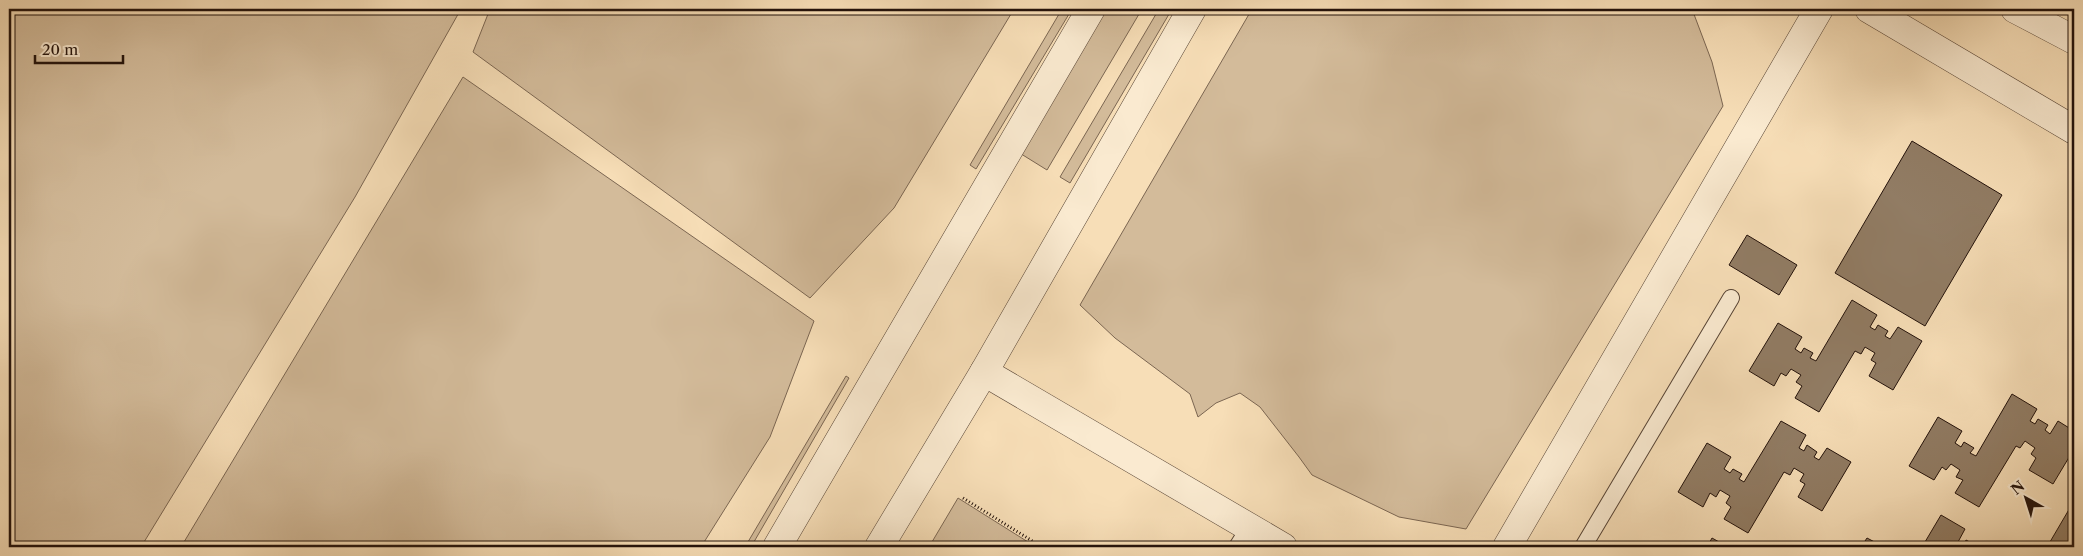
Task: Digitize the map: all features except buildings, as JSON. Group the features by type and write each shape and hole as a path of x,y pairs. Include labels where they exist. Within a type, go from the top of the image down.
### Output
{"street":[{"path":"777,547 1091,9"},
{"path":"879,547 984,372 1192,9"},
{"path":"1507,547 1819,9"},
{"path":"1870,9 2074,130"},
{"path":"2015,9 2074,40"},
{"path":"984,372 1243,537 1282,547"}],"lane":[{"path":"1583,547 1731,298"}],"path":[{"path":"962,498 1042,547"}],"shaded area":[{"path":"9,9 461,9 355,197 141,547 9,547"},
{"path":"490,9 1014,9 894,208 810,298 473,52"},
{"path":"1062,9 1072,9 976,169 970,165"},
{"path":"1103,9 1142,9 1047,170 1018,152"},
{"path":"1159,9 1172,9 1070,183 1060,177"},
{"path":"1252,9 1692,9 1712,62 1723,106 1466,529 1399,517 1312,475 1260,407 1240,393 1216,403 1198,417 1190,394 1115,338 1080,305"},
{"path":"463,77 814,321 770,437 701,547 181,547"},
{"path":"846,376 849,378 751,547 745,547"},
{"path":"958,498 1036,547 929,547"}]}
